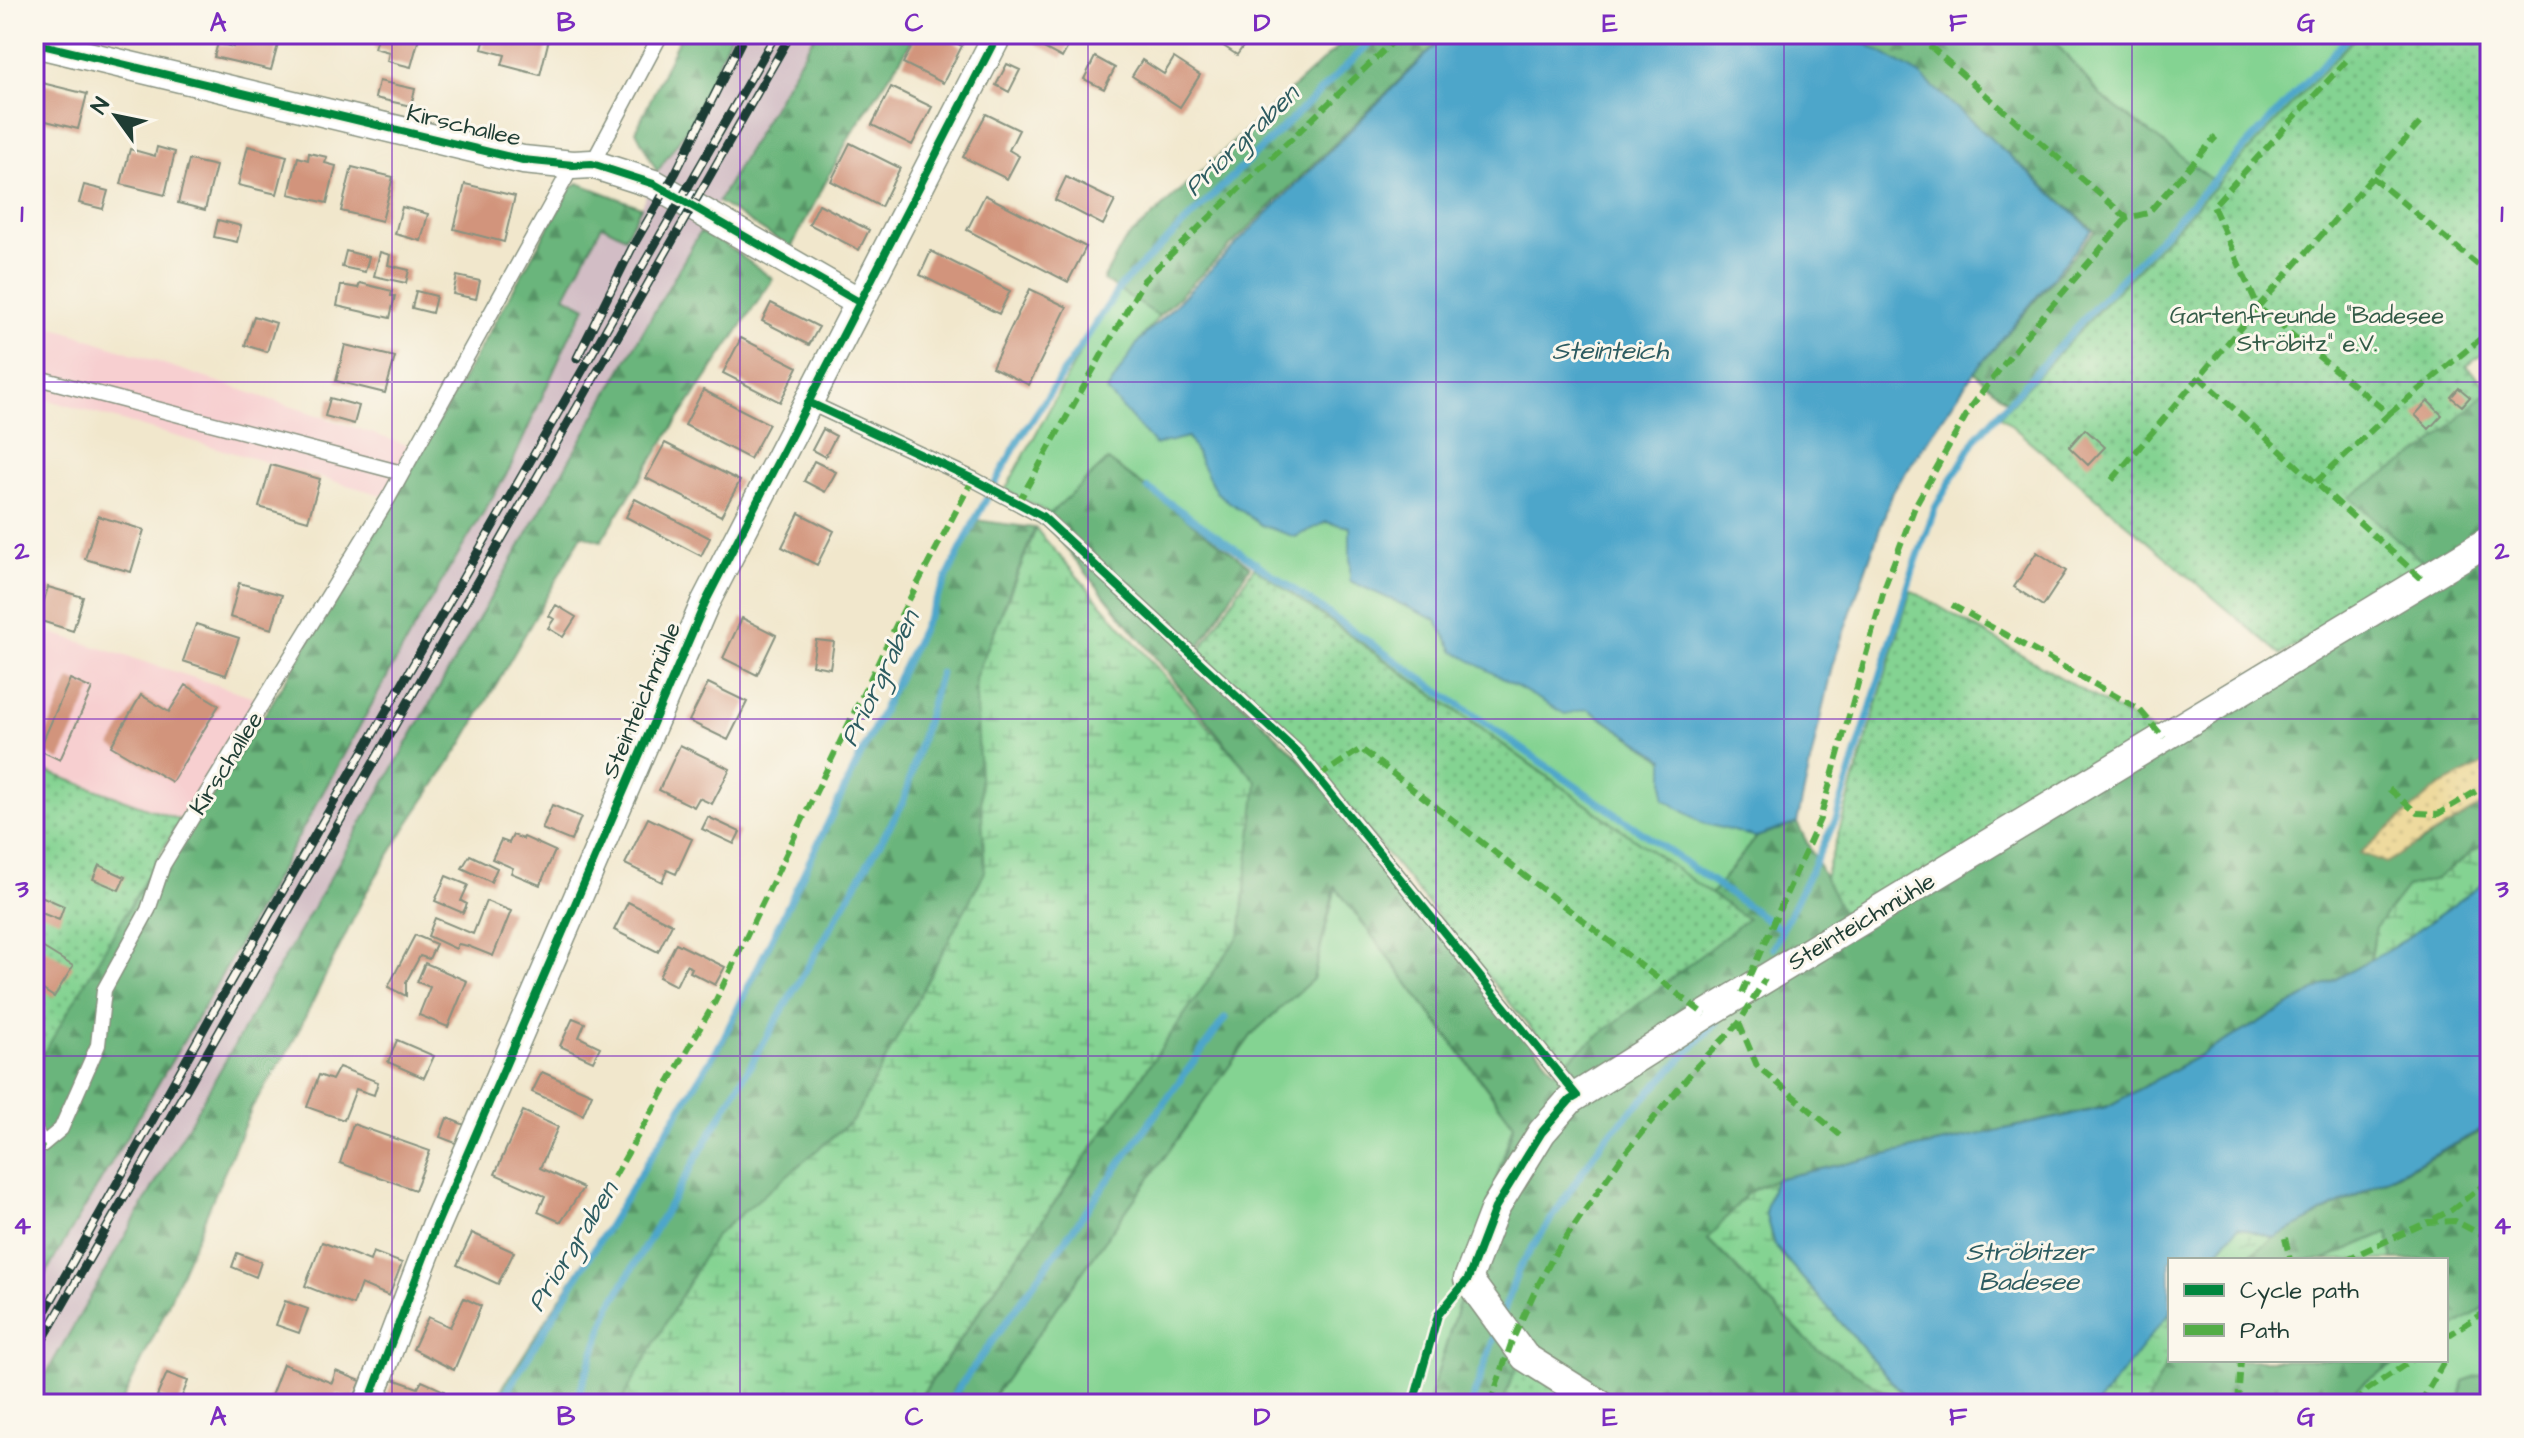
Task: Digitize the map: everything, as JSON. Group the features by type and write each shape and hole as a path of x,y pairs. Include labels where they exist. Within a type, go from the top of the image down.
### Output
{"street":[{"name":"Steinteichmühle","path":"368,1404 436,1226 705,603 998,34"},
{"name":"Kirschallee","path":"34,43 523,160 582,164 654,184 859,302"},
{"name":"Steinteichmühle","path":"1600,1404 1525,1357 1468,1279 1495,1208 1542,1132 1570,1100 1705,1015 2490,540"}],"lane":[{"path":"582,164 661,34"},
{"name":"Kirschallee","path":"34,1126 42,1145 61,1129 98,1045 104,990 148,910 163,865 402,473 582,164"},
{"path":"34,377 402,473"},
{"path":"810,403 983,484 1042,516 1298,753 1577,1096"}],"shaded area":[{"path":"731,34 815,34 34,1395 34,1293 206,1003 417,623 510,468 571,333 586,308 565,297 602,225 626,237 657,172 690,124"},
{"path":"34,321 416,448 389,497 34,396"},
{"path":"34,627 258,698 180,820 34,767"}],"green space":[{"path":"681,34 731,34 690,124 657,172 636,131"},
{"path":"815,34 917,34 851,134 791,248 718,202"},
{"path":"1352,34 1446,34 1159,316 1103,280 1124,242"},
{"path":"1849,34 2048,34 2101,96 2219,185 2011,404 1974,372 2095,231 1920,75"},
{"path":"2048,34 2358,34 2219,185 2101,96"},
{"name":"Gartenfreunde \"Badesee Ströbitz\" e.V.","path":"2358,34 2490,34 2490,349 2466,366 2490,389 2428,447 2349,497 2423,562 2281,655 2000,416"},
{"path":"578,183 641,207 625,237 602,225 565,296 586,307 571,333 510,468 417,623 206,1003 34,1293 34,1067 153,868 203,811 270,706 393,502 570,189"},
{"path":"700,232 723,243 773,279 665,439 601,541 582,535 462,744 366,893 290,1048 252,1107 160,1323 121,1404 34,1404 34,1395"},
{"path":"1116,288 1159,316 1139,341 1190,434 1295,537 1326,522 1350,527 1436,620 1454,651 1588,709 1664,760 1664,799 1756,837 1711,894 1108,460 1050,514 1005,490"},
{"path":"2490,389 2490,526 2423,562 2348,497 2428,447"},
{"path":"1108,460 1250,566 1193,656 1299,758 1555,1072 1747,919 1711,894 1757,837 1797,823 1848,923 2490,548 2490,761 2438,787 2417,845 2490,800 2490,840 2436,879 2407,887 2376,927 2370,960 2108,1106 1775,1179 1747,1193 1708,1240 1814,1347 1905,1404 1582,1404 1518,1364 1502,1404 1428,1404 1514,1124 1335,886 1313,979 1253,1033 988,1404 916,1404 1240,934 1257,782 1043,520"},
{"path":"975,520 1035,528 975,679 985,872 854,1119 715,1236 620,1404 492,1404 725,1042"},
{"path":"1036,529 1257,782 1240,934 915,1404 620,1404 715,1236 854,1119 985,872 975,679"},
{"path":"1254,567 1747,919 1561,1065 1302,751 1198,653"},
{"path":"1911,590 2154,732 1848,924 1825,878"},
{"path":"34,767 180,820 34,1070"},
{"path":"2490,840 2490,879 2371,960 2376,927 2407,887 2436,879"},
{"path":"1336,888 1513,1124 1428,1404 988,1404 1253,1033 1313,979"},
{"path":"2490,1127 2490,1304 2448,1331 2448,1258 2393,1258 2388,1232 2328,1258 2244,1258 2274,1238"},
{"path":"1775,1179 1765,1212 1774,1245 1911,1404 1905,1404 1814,1347 1708,1239 1748,1193"},
{"path":"2238,1227 2274,1238 2244,1258 2213,1258"},
{"path":"2388,1232 2393,1258 2328,1258"},
{"path":"2490,1304 2490,1372 2463,1381 2460,1404 2339,1404 2366,1381 2398,1362 2448,1362 2448,1331"},
{"path":"2168,1315 2168,1360 2147,1404 2097,1404"},
{"path":"2168,1360 2398,1362 2366,1381 2339,1404 2147,1404"},
{"path":"1518,1363 1582,1404 1502,1404"},
{"path":"2490,1372 2490,1404 2460,1404 2463,1381"}],"sand":[{"path":"2490,761 2490,800 2386,863 2360,853 2438,787"}],"water":[{"name":"Steinteich","path":"1447,34 1849,34 1920,75 2092,230 1974,372 1893,491 1832,666 1797,823 1756,837 1702,823 1664,799 1664,759 1588,709 1565,714 1454,651 1436,620 1350,581 1350,527 1326,522 1295,537 1261,525 1216,492 1188,437 1155,445 1107,391 1139,341"},
{"name":"Ströbitzer Badesee","path":"2490,879 2490,1125 2274,1238 2238,1227 2213,1258 2168,1258 2168,1315 2097,1404 1911,1404 1774,1245 1765,1212 1775,1179 2107,1107 2394,947"}],"building":[{"path":"236,34 279,41 271,70 214,57 218,43 233,47"},
{"path":"378,34 420,34 411,67 387,61 389,52 374,48"},
{"path":"486,34 530,34 549,39 540,75 502,65 505,55 482,49"},
{"path":"918,34 940,34 962,46 943,83 903,63"},
{"path":"1030,34 1075,34 1062,58 1027,39"},
{"path":"1216,34 1252,34 1237,55 1213,39"},
{"path":"1095,57 1115,68 1104,89 1084,79"},
{"path":"1174,58 1200,75 1180,107 1132,76 1142,60 1164,74"},
{"path":"1007,64 1020,70 1009,92 996,85"},
{"path":"34,81 87,94 78,129 34,118"},
{"path":"379,81 415,89 411,106 375,98"},
{"path":"891,87 932,107 912,145 872,125"},
{"path":"986,114 1019,130 1009,150 1019,156 1007,179 963,157"},
{"path":"850,143 900,168 881,207 831,181"},
{"path":"248,146 287,156 277,194 238,185"},
{"path":"157,147 175,152 165,195 121,184 130,149 155,156"},
{"path":"309,153 327,157 325,163 336,166 327,203 289,194 298,157 308,160"},
{"path":"189,160 216,166 205,210 178,203"},
{"path":"352,167 393,177 382,221 341,211"},
{"path":"1066,177 1115,201 1103,225 1055,200"},
{"path":"465,184 515,196 504,242 454,229"},
{"path":"84,185 108,191 103,209 79,203"},
{"path":"985,195 1086,247 1068,282 967,230"},
{"path":"819,204 869,230 859,250 809,224"},
{"path":"402,207 428,214 421,241 395,234"},
{"path":"218,220 241,226 237,242 214,237"},
{"path":"346,251 369,257 365,272 342,267"},
{"path":"931,251 1010,291 999,314 920,275"},
{"path":"380,252 390,255 388,265 409,270 406,283 374,276"},
{"path":"457,276 480,281 476,299 453,294"},
{"path":"360,283 392,291 391,296 395,296 390,318 337,306 341,285 358,288"},
{"path":"1030,289 1067,307 1029,385 992,367"},
{"path":"416,291 436,296 432,313 412,308"},
{"path":"771,303 819,327 809,345 762,321"},
{"path":"254,316 276,323 267,352 245,345"},
{"path":"741,338 798,367 780,402 723,373"},
{"path":"345,345 395,357 385,393 336,381"},
{"path":"2459,388 2470,397 2462,406 2451,397"},
{"path":"703,390 769,424 750,459 685,425"},
{"path":"330,398 359,406 354,424 325,416"},
{"path":"2428,401 2442,415 2429,429 2415,415"},
{"path":"823,429 836,436 825,457 812,450"},
{"path":"2085,429 2105,447 2088,465 2069,447"},
{"path":"665,443 740,481 721,516 646,478"},
{"path":"814,461 836,472 825,492 804,481"},
{"path":"271,465 320,479 308,521 259,507"},
{"path":"635,499 710,538 701,556 626,517"},
{"path":"799,513 834,531 817,565 782,547"},
{"path":"98,516 144,530 131,572 85,559"},
{"path":"2037,552 2066,571 2043,606 2014,587"},
{"path":"239,583 282,595 272,629 230,617"},
{"path":"48,587 83,597 73,631 38,620"},
{"path":"556,605 576,617 563,637 548,628 554,619 549,616"},
{"path":"742,618 776,635 757,675 723,658"},
{"path":"196,624 239,638 226,675 183,661"},
{"path":"816,640 834,642 830,668 812,665"},
{"path":"70,679 92,689 60,760 39,750"},
{"path":"708,683 747,702 728,740 689,721"},
{"path":"186,685 219,705 172,782 111,746 141,695 169,712"},
{"path":"680,745 730,769 712,804 699,798 694,807 659,790"},
{"path":"552,805 581,817 571,841 542,829"},
{"path":"708,817 740,832 734,844 702,829"},
{"path":"648,818 692,839 676,874 667,870 662,882 625,864"},
{"path":"513,835 555,851 540,885 511,873 513,868 492,859 501,840 509,843"},
{"path":"470,855 497,868 491,882 462,868"},
{"path":"99,865 125,877 119,890 93,879"},
{"path":"446,876 468,885 461,901 467,904 463,913 435,901"},
{"path":"34,893 64,906 59,920 34,910"},
{"path":"486,901 511,911 493,956 458,944 456,949 428,936 435,918 473,934"},
{"path":"628,902 672,924 658,952 614,930"},
{"path":"415,935 436,944 429,959 420,956 406,982 406,996 388,987"},
{"path":"676,943 725,967 715,985 690,972 692,968 686,965 676,986 659,977"},
{"path":"42,947 73,966 54,997 34,984 34,961"},
{"path":"425,963 467,981 448,1027 419,1015 430,987 417,982"},
{"path":"573,1018 585,1023 579,1037 600,1047 593,1061 560,1046"},
{"path":"397,1040 434,1056 424,1078 388,1062"},
{"path":"339,1067 378,1082 374,1095 356,1089 344,1120 307,1107 319,1075 332,1080"},
{"path":"542,1072 592,1094 583,1115 532,1092"},
{"path":"523,1111 558,1127 540,1168 583,1188 561,1222 538,1212 545,1196 495,1174"},
{"path":"447,1118 465,1125 458,1144 440,1137"},
{"path":"353,1124 430,1151 415,1190 340,1163"},
{"path":"472,1233 514,1252 498,1284 457,1265"},
{"path":"322,1242 370,1261 373,1252 402,1263 389,1296 361,1284 353,1305 305,1286"},
{"path":"237,1253 261,1262 256,1277 232,1267"},
{"path":"464,1298 481,1306 454,1370 413,1349 428,1317 450,1327"},
{"path":"285,1301 308,1309 299,1333 276,1325"},
{"path":"283,1364 332,1383 336,1371 361,1381 353,1400 338,1394 334,1404 268,1404"},
{"path":"167,1373 188,1381 179,1404 157,1396"},
{"path":"393,1379 418,1388 422,1381 444,1391 439,1404 383,1404"}],"waterway":[{"name":"Priorgraben","path":"499,1404 722,1041 975,520 1020,438 1122,284 1379,34"},
{"path":"1773,948 1836,819 1935,508 1976,438 2351,34"},
{"path":"1148,488 1782,930"},
{"path":"575,1404 611,1305 903,803 940,673"},
{"path":"947,1404 1225,1018"},
{"path":"1503,1313 1519,1268 1602,1142 1716,1023"},
{"path":"1471,1404 1496,1332"}],"railway":[{"path":"577,358 745,34"},
{"path":"34,1331 216,1007 776,34"},
{"path":"34,1355 791,34"}],"marked path":[{"path":"1018,503 1144,280 1401,34"},
{"path":"1916,34 2127,218 2148,213 2216,137"},
{"path":"2346,61 2213,206 2258,307 2420,123"},
{"path":"2372,177 2490,275"},
{"path":"1742,993 1820,819 1886,583 1916,504 1971,407 2023,339 2127,218"},
{"path":"2316,482 2389,414 2258,307 2199,377 2424,581"},
{"path":"2389,414 2490,331"},
{"path":"2112,480 2199,377"},
{"path":"614,1177 715,1002 900,617 973,479"},
{"path":"1952,605 2139,709 2164,738"},
{"path":"1318,777 1361,749 1705,1015"},
{"path":"2389,789 2417,813 2438,814 2490,783"},
{"path":"1490,1404 1512,1341 1554,1255 1621,1158 1695,1068 1739,1023 1765,979"},
{"path":"1739,1023 1757,1066 1840,1135"},
{"path":"34,1173 42,1145"},
{"path":"2434,1219 2490,1180"},
{"path":"2349,1258 2428,1222 2455,1221 2490,1239"},
{"path":"2285,1238 2290,1258"},
{"path":"2448,1336 2490,1309"},
{"path":"2238,1404 2241,1362"},
{"path":"2354,1404 2367,1390 2409,1362"},
{"path":"2420,1404 2444,1362"}],"cycle path":[{"path":"368,1404 436,1226 705,603 998,34"},
{"path":"34,43 523,160 592,164 654,184 859,302"},
{"path":"810,403 973,479 1042,516 1298,753 1577,1096 1542,1132 1495,1208 1468,1279 1438,1315 1413,1404"}]}
